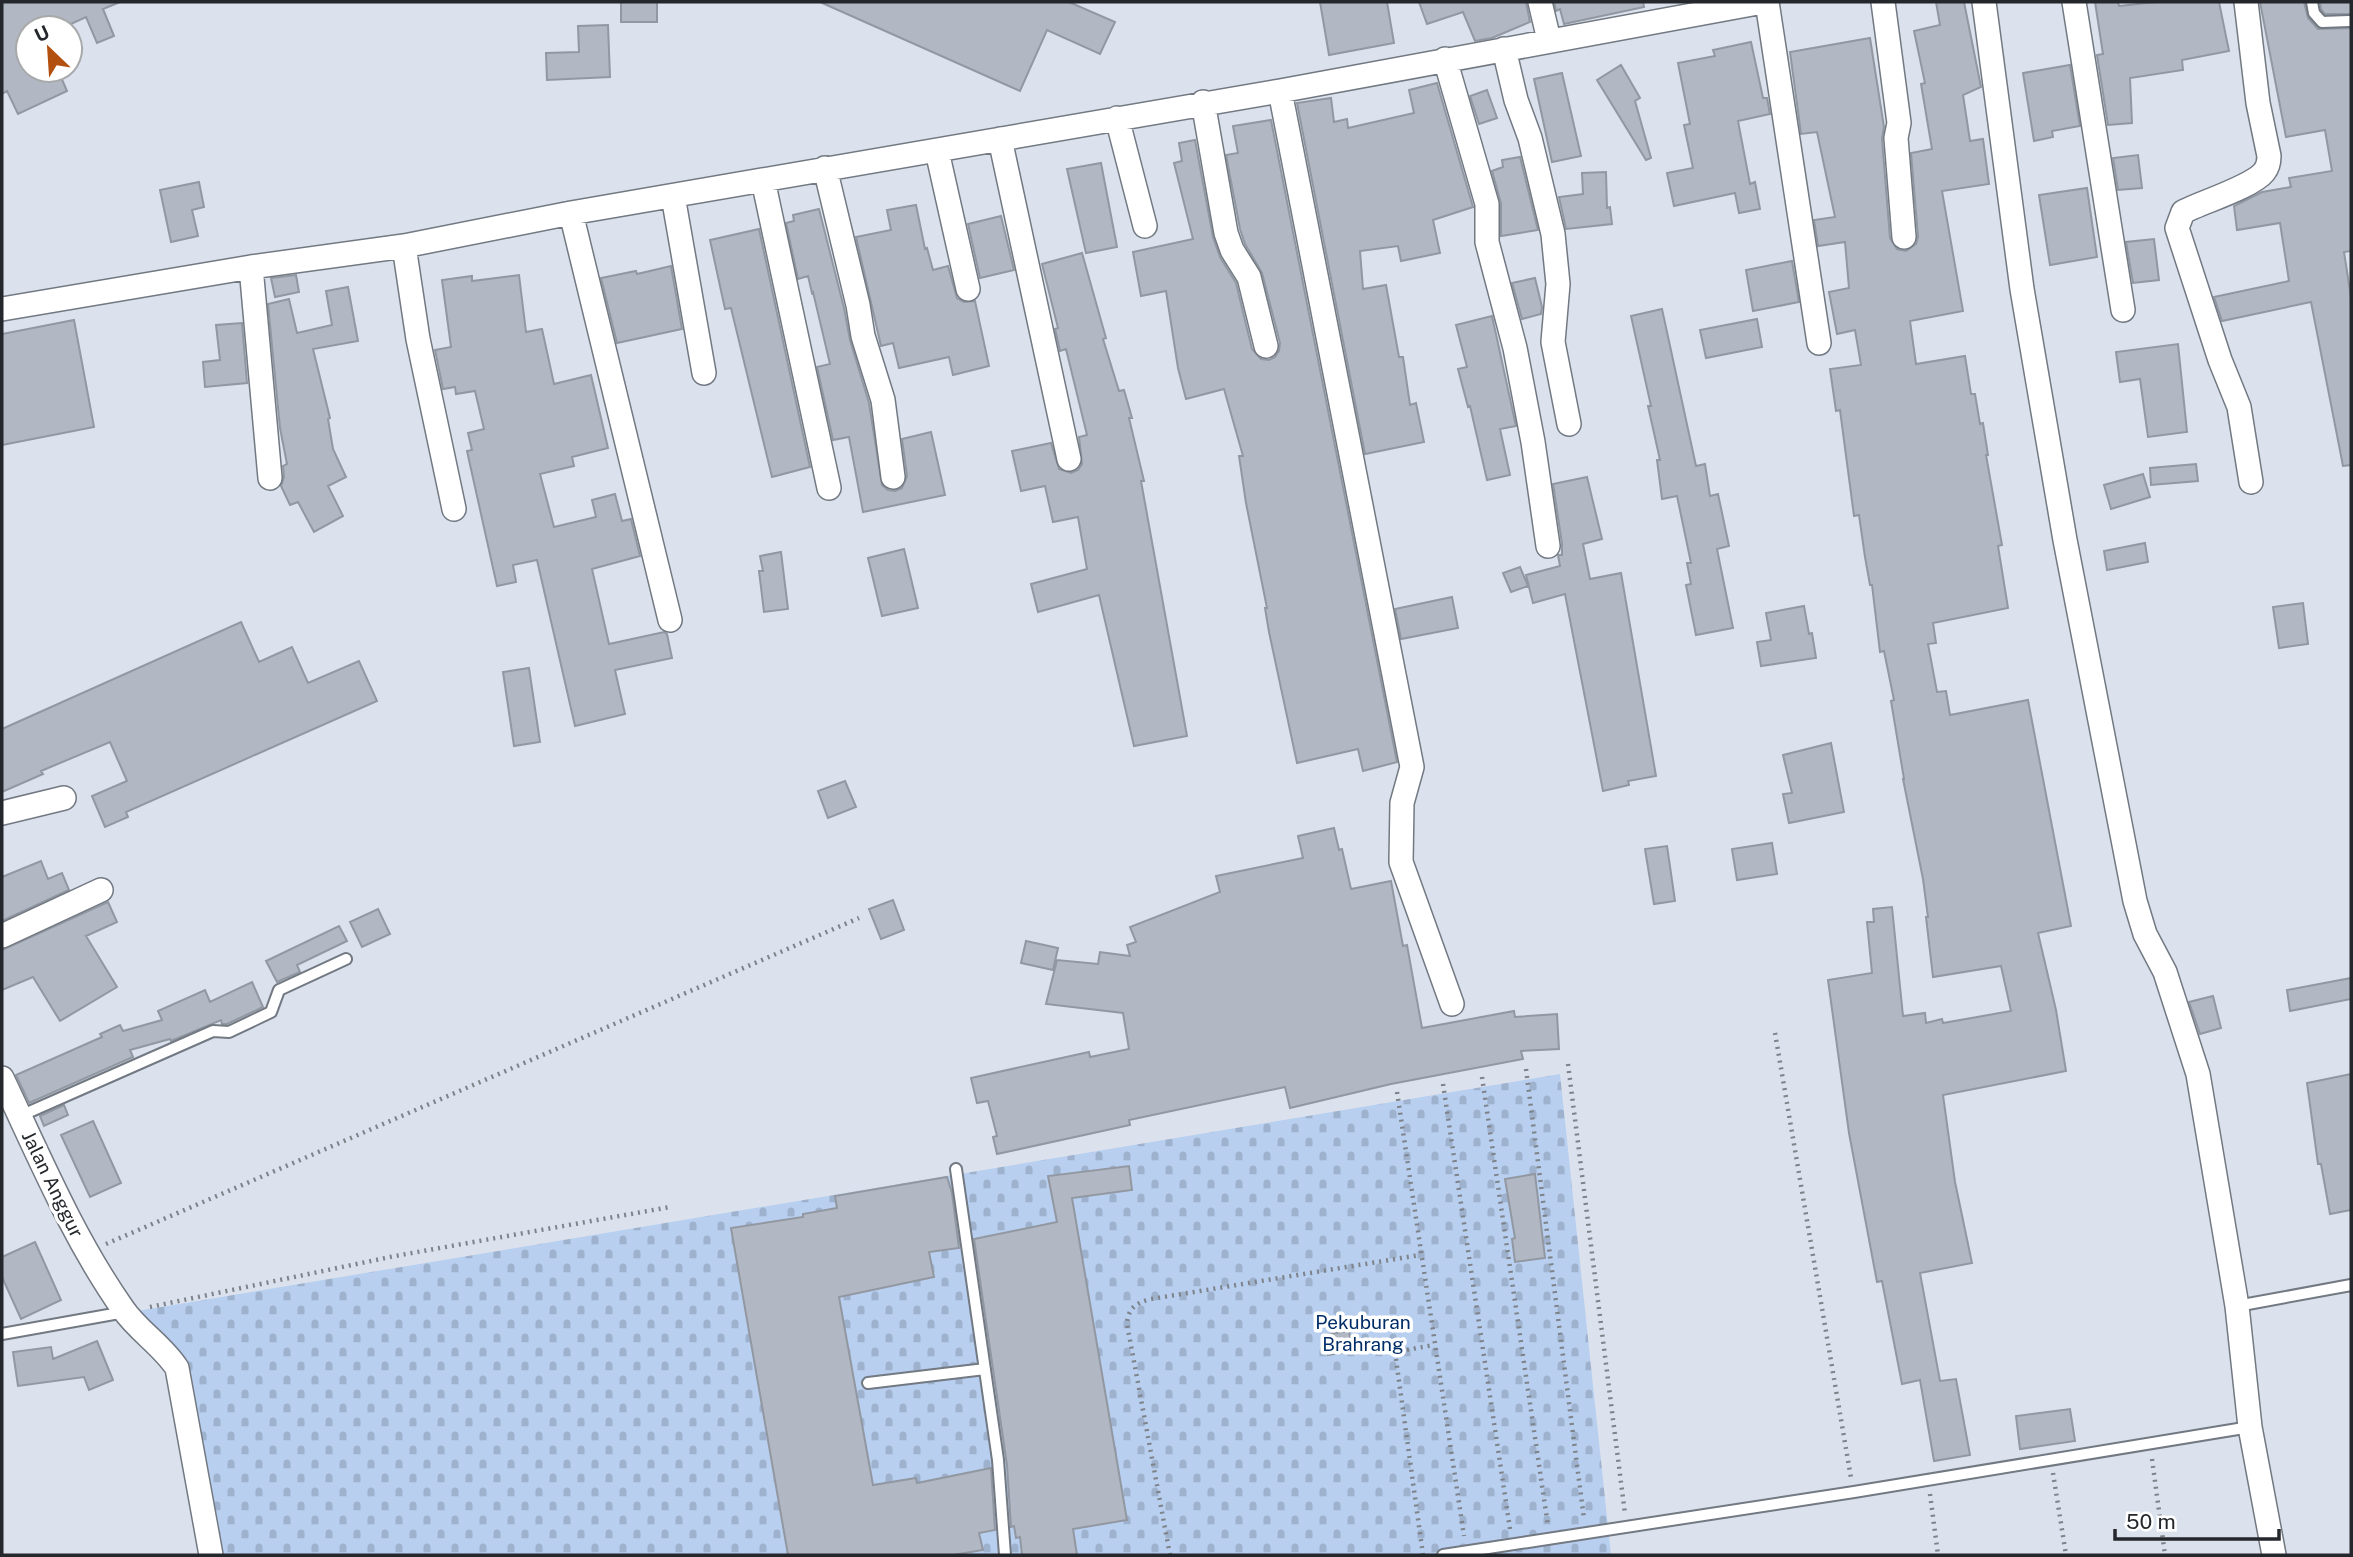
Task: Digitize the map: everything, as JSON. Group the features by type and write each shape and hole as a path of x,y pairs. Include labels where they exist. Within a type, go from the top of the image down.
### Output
{"street":[{"path":"1540,2 1549,40"},
{"path":"2,309 251,267 404,246 571,213 1280,91 1765,2 1819,343"},
{"path":"1883,2 1899,123 1896,138 1904,237"},
{"path":"1984,2 2027,315 2065,540 2127,864 2145,934 2165,972 2198,1074 2237,1306 2250,1427 2274,1555"},
{"path":"2074,2 2123,310"},
{"path":"2246,2 2258,103 2269,156 2266,170 2254,180 2183,212 2177,228 2220,360 2239,407 2251,482"},
{"path":"1504,49 1516,100 1530,138 1553,234 1558,284 1553,342 1569,424"},
{"path":"1445,60 1487,204 1487,242 1515,348 1533,442 1548,546"},
{"path":"1280,91 1412,767 1402,803 1401,862 1452,1004"},
{"path":"1203,103 1226,233 1232,250 1249,277 1266,346"},
{"path":"1117,118 1145,226"},
{"path":"1000,139 1069,459"},
{"path":"937,151 968,289"},
{"path":"825,168 863,336 883,400 893,477"},
{"path":"764,180 829,488"},
{"path":"673,195 704,373"},
{"path":"571,213 670,620"},
{"path":"404,246 418,339 454,509"},
{"path":"251,267 270,478"},
{"path":"2,813 64,798"},
{"path":"2,936 101,890"},
{"name":"Jalan Anggur","path":"4,1090 20,1116 86,1253 125,1312 166,1352 177,1368 211,1555"}],"lane":[{"path":"2312,2 2315,13 2322,22 2349,21"},
{"path":"20,1116 213,1031 229,1032 271,1012 279,990 346,959"},
{"path":"956,1169 998,1460 1005,1555"},
{"path":"2237,1306 2351,1286"},
{"path":"2,1335 125,1312"},
{"path":"868,1383 985,1369"},
{"path":"1443,1555 1854,1492 2250,1427"}],"path":[{"path":"86,1253 859,918"},
{"path":"1775,1034 1854,1492"},
{"path":"1568,1064 1626,1527"},
{"path":"1526,1069 1586,1532"},
{"path":"1482,1077 1550,1538"},
{"path":"1443,1084 1513,1544"},
{"path":"1397,1092 1466,1551"},
{"path":"125,1312 409,1254 670,1207"},
{"path":"1170,1555 1127,1324 1132,1308 1139,1302 1151,1299 1420,1255"},
{"path":"1423,1555 1395,1352 1434,1345"},
{"path":"2149,1443 2165,1555"},
{"path":"2050,1459 2066,1555"},
{"path":"1928,1479 1938,1555"}],"green space":[{"name":"Pekuburan Brahrang","path":"1560,1074 1611,1555 224,1555 192,1382 137,1311"}],"building":[{"path":"2,2 120,2 103,9 114,36 97,43 84,14 14,14 14,84 64,84 67,91 18,114 7,91 2,94"},
{"path":"621,2 657,2 657,22 621,22"},
{"path":"820,2 1069,2 1115,22 1100,54 1047,30 1020,91"},
{"path":"1320,2 1387,2 1394,43 1329,55"},
{"path":"1419,2 1526,2 1530,22 1492,38 1475,41 1463,12 1427,24"},
{"path":"1554,2 1643,2 1644,7 1564,24 1560,9 1556,11"},
{"path":"1936,2 1964,2 1981,87 1963,95 1970,141 1983,139 1989,184 1942,191 1963,311 1910,321 1916,364 1965,356 1971,394 1975,394 1980,424 1983,423 2002,545 1998,546 2008,608 1933,623 1936,643 1928,644 1937,692 1946,691 1950,715 2028,700 2071,926 2038,933 2056,1010 2066,1071 1943,1095 1955,1182 1972,1263 1920,1273 1940,1381 1956,1379 1970,1455 1934,1461 1920,1380 1902,1384 1882,1281 1877,1282 1849,1133 1828,980 1872,973 1867,922 1874,922 1873,909 1892,907 1903,1016 1925,1013 1926,1023 1942,1019 1943,1023 2011,1011 2001,966 1933,977 1923,879 1903,779 1891,701 1894,700 1884,651 1880,652 1872,585 1859,515 1854,516 1840,410 1836,411 1830,369 1861,365 1855,330 1837,334 1829,292 1849,288 1845,242 1818,246 1814,220 1835,217 1817,132 1801,134 1790,52 1870,38 1884,127 1882,139 1890,238 1897,249 1906,251 1916,244 1918,237 1911,153 1932,149 1921,84 1925,83 1914,31 1940,25"},
{"path":"2095,2 2118,2 2119,6 2157,2 2219,2 2229,51 2182,60 2183,70 2130,78 2132,123 2108,125 2097,55 2103,54"},
{"path":"2260,2 2304,2 2308,18 2318,29 2351,28 2351,251 2344,252 2351,297 2351,465 2343,466 2311,302 2222,321 2214,297 2289,281 2280,223 2237,230 2234,206 2262,192 2291,187 2289,178 2332,171 2325,130 2286,137"},
{"path":"2320,2 2351,2 2351,14 2325,14"},
{"path":"608,25 610,77 547,80 546,53 579,52 578,26"},
{"path":"1751,42 1763,98 1767,98 1770,114 1738,121 1750,184 1755,182 1760,209 1739,213 1735,193 1674,206 1667,173 1693,168 1684,125 1690,124 1678,63 1715,56 1713,50"},
{"path":"1621,65 1640,98 1635,101 1651,158 1646,160 1597,80"},
{"path":"2070,65 2080,126 2052,131 2053,137 2034,141 2023,73"},
{"path":"1562,73 1581,156 1552,162 1534,79"},
{"path":"1437,83 1473,207 1433,220 1440,253 1401,261 1398,246 1360,251 1363,289 1386,285 1399,357 1403,357 1410,405 1416,403 1424,442 1365,454 1297,103 1331,98 1334,122 1347,119 1348,128 1414,113 1409,90"},
{"path":"1487,90 1497,118 1479,124 1470,96"},
{"path":"1271,120 1397,762 1363,771 1358,749 1297,763 1269,632 1267,608 1246,503 1239,456 1243,456 1224,389 1186,399 1178,368 1166,291 1141,296 1133,252 1193,239 1174,163 1182,161 1179,143 1195,140 1213,237 1220,257 1236,283 1252,349 1261,359 1269,360 1275,357 1280,343 1262,273 1245,244 1240,229 1226,155 1238,153 1233,126"},
{"path":"2138,155 2142,188 2118,190 2113,158"},
{"path":"1520,157 1538,230 1501,236 1501,204 1492,171 1503,167 1502,160"},
{"path":"1101,163 1117,247 1086,253 1067,169"},
{"path":"1606,172 1607,208 1610,207 1612,224 1566,229 1559,197 1583,194 1582,173"},
{"path":"199,182 204,207 192,210 198,236 171,242 160,190"},
{"path":"2087,188 2097,257 2050,265 2039,195"},
{"path":"916,205 925,249 927,248 933,270 948,266 957,298 964,302 975,301 989,366 953,375 949,357 899,368 893,343 881,346 856,237 891,230 887,210"},
{"path":"819,209 850,340 869,403 882,485 888,490 902,488 907,476 902,439 931,432 945,495 863,512 849,437 833,440 817,367 830,364 808,276 798,279 786,223 794,221 793,215"},
{"path":"1001,216 1014,270 980,278 968,224"},
{"path":"759,229 810,467 772,477 731,308 725,309 710,240"},
{"path":"2154,239 2159,280 2133,283 2126,242"},
{"path":"1082,253 1106,338 1103,339 1119,391 1124,390 1132,418 1129,418 1144,481 1141,481 1187,736 1134,746 1099,595 1038,612 1031,584 1087,569 1078,517 1053,522 1045,486 1021,491 1012,451 1051,443 1059,469 1071,473 1078,470 1082,464 1079,437 1087,435 1066,349 1060,351 1055,329 1058,328 1042,264"},
{"path":"1792,261 1799,302 1753,311 1746,270"},
{"path":"671,266 682,329 617,343 601,278 636,271 637,274"},
{"path":"296,275 299,292 275,297 271,278"},
{"path":"519,275 526,332 542,329 554,384 591,375 608,448 572,457 574,466 540,474 554,527 596,517 592,500 615,494 622,521 631,519 640,556 592,569 609,644 664,632 667,634 672,658 615,670 625,714 575,726 537,560 513,565 516,582 497,586 467,451 472,450 468,433 484,429 475,391 456,394 455,387 443,389 435,350 451,347 442,280 472,276 472,281"},
{"path":"1535,278 1542,307 1541,314 1522,319 1512,283"},
{"path":"348,287 358,341 313,349 330,418 333,449 346,477 328,486 343,516 314,532 298,502 290,505 281,486 283,466 287,464 280,428 268,304 289,299 297,333 332,325 326,291"},
{"path":"1662,309 1696,466 1705,464 1710,496 1718,494 1729,546 1717,549 1733,628 1696,635 1686,585 1691,584 1687,563 1691,563 1677,496 1662,499 1657,460 1660,460 1648,406 1651,406 1631,316"},
{"path":"1492,316 1516,426 1500,429 1510,475 1487,480 1470,406 1468,407 1458,369 1467,367 1456,325"},
{"path":"1757,319 1762,347 1706,358 1700,330"},
{"path":"74,320 94,427 2,445 2,334"},
{"path":"242,323 247,383 205,387 203,362 220,360 216,325"},
{"path":"2178,344 2187,432 2148,437 2140,379 2120,382 2116,352"},
{"path":"2196,464 2198,481 2151,485 2150,468"},
{"path":"2143,474 2150,497 2111,509 2104,485"},
{"path":"1587,477 1602,539 1583,544 1590,579 1621,573 1656,776 1628,781 1629,785 1603,791 1565,594 1533,603 1526,575 1560,566 1558,555 1562,555 1562,544 1553,484"},
{"path":"2145,543 2148,562 2107,570 2104,551"},
{"path":"904,549 918,608 882,616 868,558"},
{"path":"781,552 788,609 764,612 760,556"},
{"path":"1520,567 1528,586 1511,592 1503,573"},
{"path":"1452,597 1458,628 1401,639 1395,609"},
{"path":"2303,603 2308,644 2279,648 2273,607"},
{"path":"1804,606 1816,658 1761,666 1757,642 1771,640 1766,613"},
{"path":"241,622 259,662 292,647 308,683 359,661 377,701 126,812 128,817 105,827 92,796 127,781 110,742 41,771 43,774 2,792 2,729"},
{"path":"529,668 540,742 514,746 503,672"},
{"path":"1831,743 1844,812 1789,823 1783,794 1792,793 1783,755"},
{"path":"845,781 856,807 828,818 818,791"},
{"path":"1334,828 1351,889 1391,881 1403,946 1407,945 1422,1028 1514,1011 1515,1017 1557,1014 1559,1049 1521,1051 1523,1059 1391,1084 1290,1108 1285,1087 1129,1120 1130,1125 997,1154 993,1137 997,1136 988,1101 977,1103 971,1078 1089,1052 1090,1057 1129,1049 1123,1013 1046,1004 1057,960 1098,964 1100,952 1130,956 1127,945 1136,942 1130,927 1220,892 1216,876 1303,858 1298,836"},
{"path":"1772,843 1777,874 1737,880 1732,849"},
{"path":"1667,846 1675,901 1654,904 1645,849"},
{"path":"41,861 48,879 62,873 69,890 2,921 2,877"},
{"path":"893,900 904,930 881,939 869,909"},
{"path":"108,902 117,922 86,936 117,987 60,1021 33,977 2,990 2,950"},
{"path":"378,909 390,934 362,947 350,922"},
{"path":"339,926 347,941 297,965 300,972 277,982 266,961"},
{"path":"1026,941 1058,948 1053,970 1021,963"},
{"path":"2351,978 2351,999 2290,1011 2287,990"},
{"path":"252,982 263,1007 227,1024 222,1024 221,1020 171,1041 170,1039 130,1050 133,1057 29,1103 16,1075 102,1037 100,1034 120,1025 123,1031 162,1020 158,1011 205,990 210,1002"},
{"path":"2213,996 2221,1028 2200,1034 2189,1002"},
{"path":"2351,1074 2351,1210 2330,1214 2321,1164 2318,1164 2307,1083"},
{"path":"64,1105 68,1115 44,1126 40,1116"},
{"path":"93,1121 121,1183 90,1197 61,1135"},
{"path":"1129,1166 1132,1190 1072,1198 1127,1520 1073,1529 1077,1555 1022,1555 1020,1537 1016,1538 1014,1526 1011,1527 1007,1465 974,1239 1057,1222 1048,1176"},
{"path":"1535,1174 1545,1258 1515,1262 1512,1239 1515,1238 1505,1179"},
{"path":"947,1177 952,1193 959,1248 929,1252 934,1277 839,1297 873,1485 916,1478 917,1483 991,1468 995,1530 979,1533 983,1550 953,1555 788,1555 731,1228 803,1217 803,1214 837,1208 835,1196"},
{"path":"35,1242 61,1300 21,1319 2,1277 2,1257"},
{"path":"1349,1331 1352,1351 1328,1355 1324,1335"},
{"path":"97,1341 113,1380 89,1390 84,1377 18,1386 13,1352 51,1347 53,1359"},
{"path":"2070,1409 2075,1441 2020,1449 2016,1416"}]}
